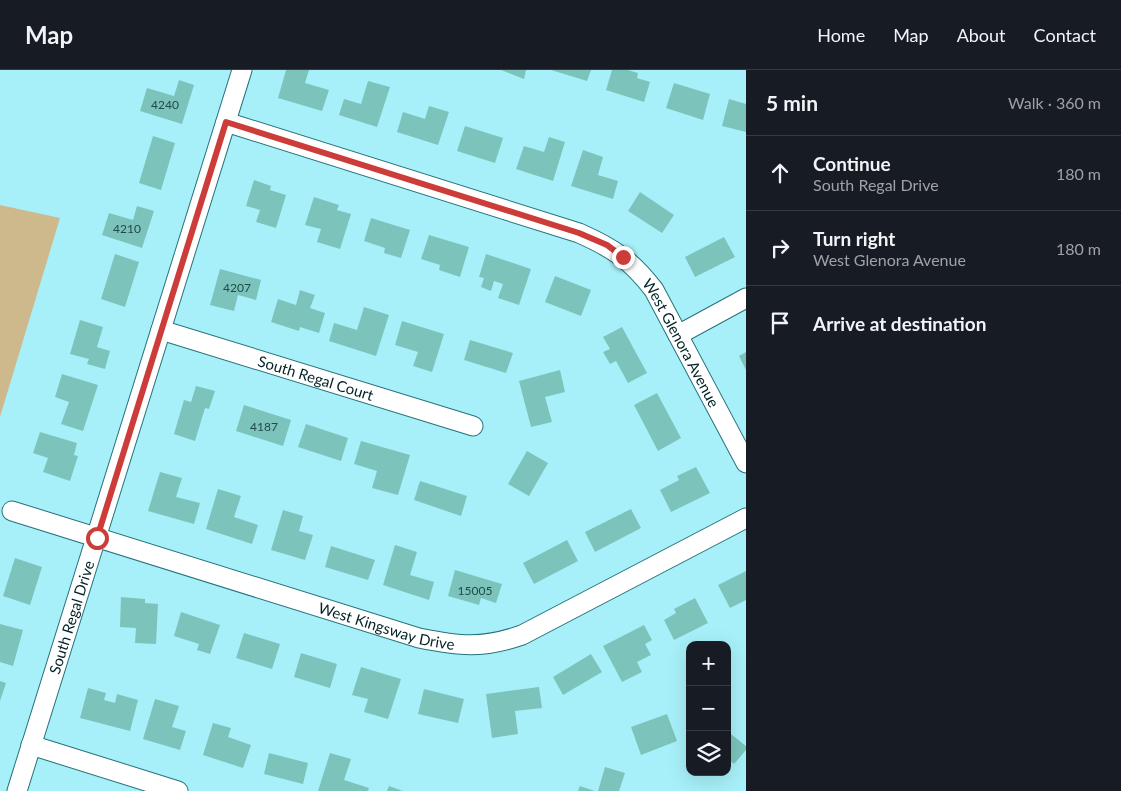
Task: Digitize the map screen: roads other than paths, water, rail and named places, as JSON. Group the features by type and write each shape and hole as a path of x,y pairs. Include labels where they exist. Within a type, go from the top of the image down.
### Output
{"street":[{"name":"South Regal Drive","path":"17,791 242,70"},
{"name":"West Glenora Avenue","path":"226,122 579,233 607,245 637,269 654,290 746,463"},
{"path":"678,335 746,298"},
{"name":"South Regal Court","path":"161,330 473,426"},
{"name":"West Kingsway Drive","path":"12,511 419,638 457,646 483,645 522,635 746,518"},
{"path":"31,745 178,791"}]}
